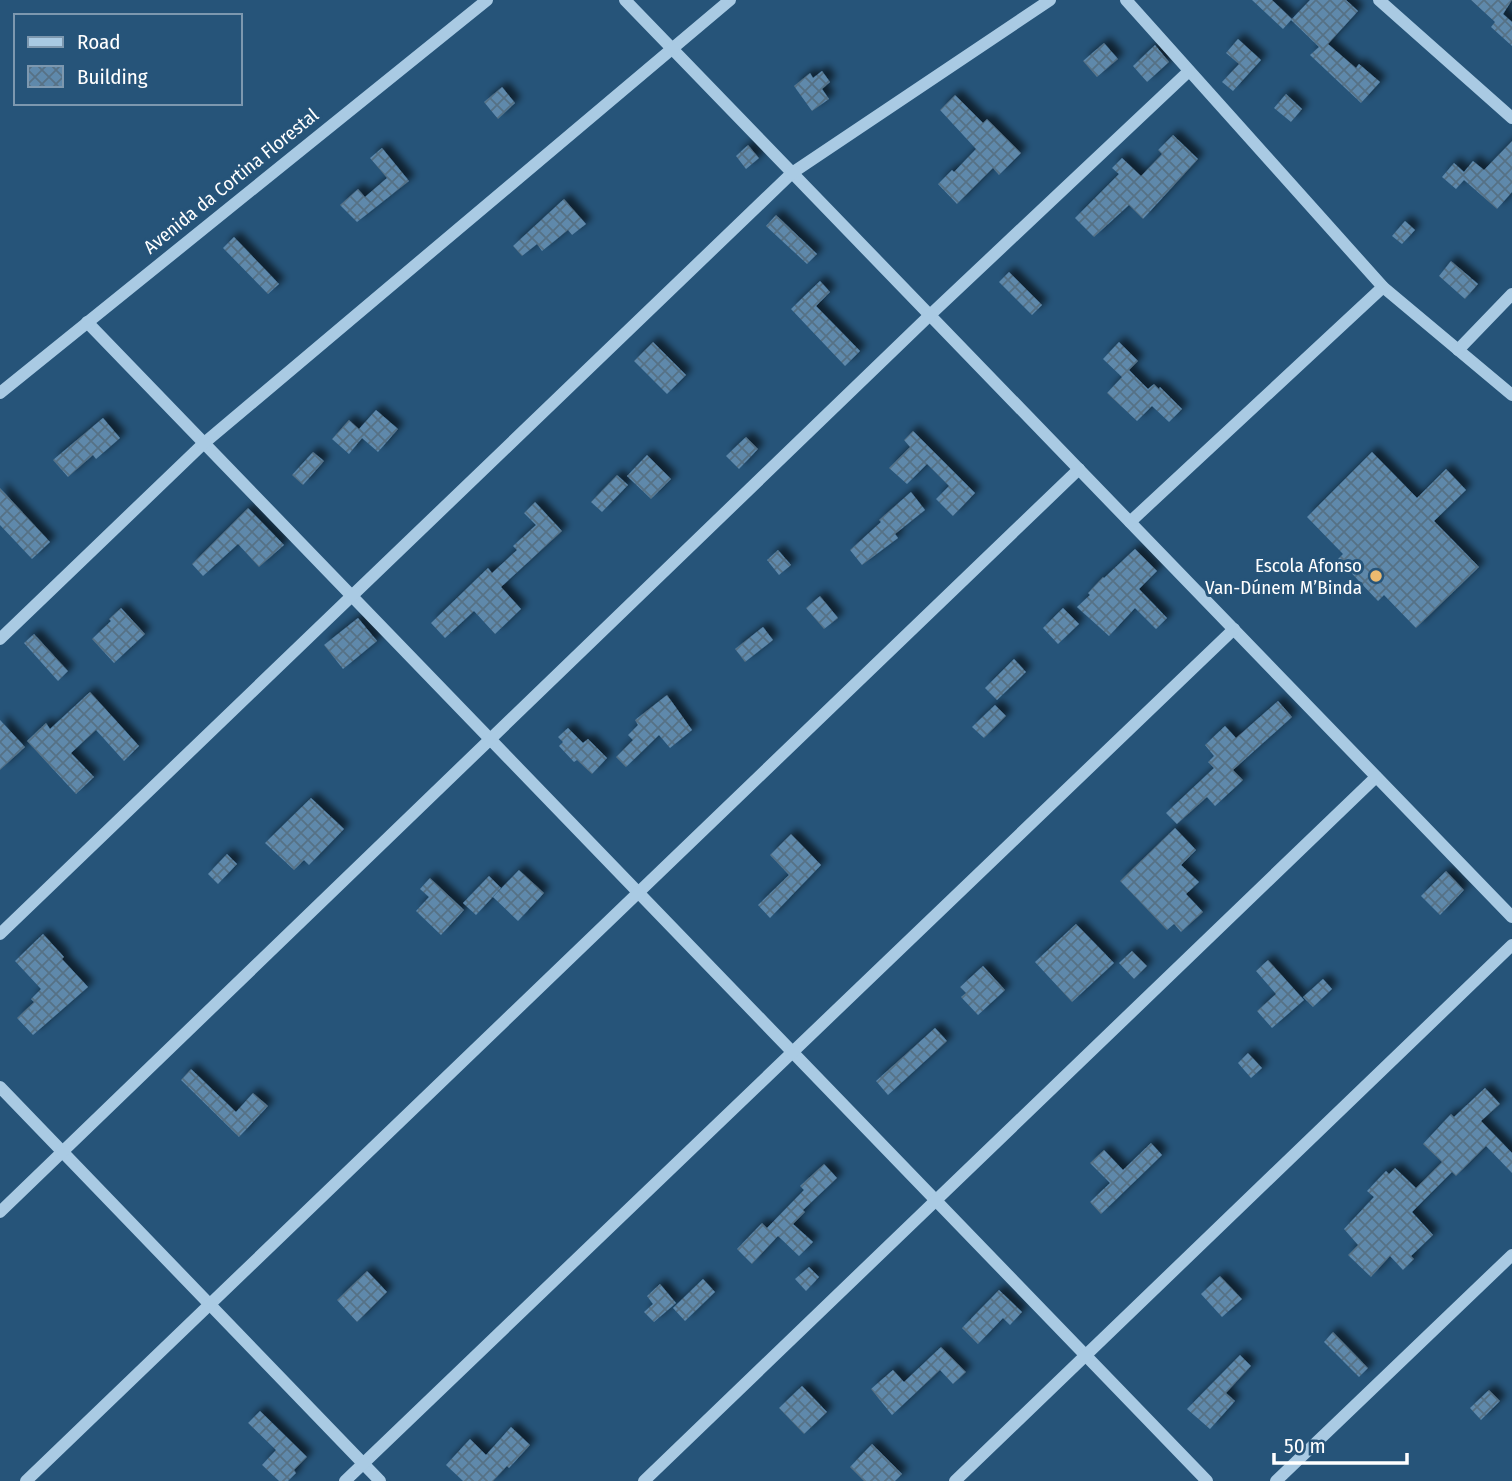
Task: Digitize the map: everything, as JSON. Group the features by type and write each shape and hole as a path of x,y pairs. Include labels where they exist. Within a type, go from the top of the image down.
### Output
{"street":[{"name":"Avenida da Cortina Florestal","path":"0,394 487,0"},
{"path":"625,0 1512,917"},
{"path":"0,639 203,444 730,0"},
{"path":"0,934 792,173 1050,0"},
{"path":"1126,0 1383,287 1512,395"},
{"path":"1379,0 1512,118"},
{"path":"0,1212 930,315 1189,71"},
{"path":"1130,522 1383,287"},
{"path":"1458,350 1512,293"},
{"path":"87,322 1207,1481"},
{"path":"26,1481 1079,469"},
{"path":"345,1481 1234,629"},
{"path":"643,1481 1376,776"},
{"path":"955,1481 1512,945"},
{"path":"0,1087 380,1481"},
{"path":"1276,1481 1512,1255"}],"building":[{"path":"1252,0 1272,0 1292,19 1283,29"},
{"path":"1310,0 1346,0 1358,11 1328,44 1356,68 1359,64 1380,82 1361,103 1310,55 1319,47 1291,20"},
{"path":"1471,0 1512,0 1503,14 1512,22 1512,46 1491,27 1495,22"},
{"path":"1238,39 1261,60 1233,91 1222,82 1239,64 1226,53"},
{"path":"1104,43 1118,59 1097,77 1083,61"},
{"path":"1155,45 1169,62 1147,82 1133,66"},
{"path":"822,71 830,82 822,89 829,99 812,111 794,86 810,73 813,78"},
{"path":"502,87 515,103 498,119 484,102"},
{"path":"1286,94 1302,109 1291,122 1274,108"},
{"path":"955,95 983,123 987,119 1021,153 999,175 993,168 957,204 938,184 976,149 940,110"},
{"path":"1173,135 1198,159 1143,219 1129,205 1094,237 1075,218 1119,174 1112,168 1122,158 1141,176 1162,154 1158,150"},
{"path":"1512,141 1512,192 1497,209 1464,180 1456,189 1442,177 1454,163 1464,172 1473,161 1484,170"},
{"path":"748,145 759,158 746,169 736,156"},
{"path":"382,148 409,181 357,222 340,205 358,189 365,197 387,178 370,158"},
{"path":"564,199 586,224 572,235 568,230 542,251 537,244 522,256 513,246"},
{"path":"776,215 817,254 807,264 766,226"},
{"path":"1405,221 1415,230 1402,244 1392,236"},
{"path":"234,237 279,284 268,294 223,248"},
{"path":"1451,261 1478,284 1465,299 1439,276"},
{"path":"1009,272 1042,305 1032,315 999,282"},
{"path":"820,281 830,292 816,306 860,351 845,366 791,309"},
{"path":"653,342 686,375 667,394 634,361"},
{"path":"1119,342 1138,361 1129,370 1148,389 1154,384 1159,389 1160,387 1182,409 1169,422 1152,406 1137,421 1107,393 1122,377 1103,359"},
{"path":"376,410 398,429 378,452 362,438 349,454 332,439 349,420 359,429"},
{"path":"103,418 120,438 96,459 93,455 68,477 53,460"},
{"path":"913,431 975,493 953,516 936,499 949,486 927,464 907,484 889,468 910,447 904,440"},
{"path":"746,437 758,449 739,469 726,456"},
{"path":"313,452 324,461 303,485 292,475"},
{"path":"1372,452 1417,498 1446,469 1466,490 1434,521 1479,567 1416,628 1384,595 1378,601 1338,559 1343,554 1307,517"},
{"path":"647,455 671,479 651,499 627,476"},
{"path":"617,475 628,485 602,512 591,502"},
{"path":"0,488 50,542 32,559 0,525"},
{"path":"911,492 925,510 895,534 898,538 862,565 850,550"},
{"path":"535,502 562,531 501,587 521,609 495,634 474,611 445,638 431,623 488,568 492,573 517,550 513,546 536,525 524,513"},
{"path":"248,508 284,545 259,567 238,544 203,576 192,564"},
{"path":"1135,549 1157,571 1139,589 1167,618 1156,629 1135,608 1109,636 1077,607 1103,577"},
{"path":"778,550 791,565 779,575 767,560"},
{"path":"820,596 838,618 824,629 806,608"},
{"path":"121,608 145,634 114,663 92,639"},
{"path":"1063,608 1079,624 1058,644 1043,628"},
{"path":"358,618 377,641 343,669 324,645"},
{"path":"763,627 773,640 745,662 735,649"},
{"path":"34,634 68,671 58,681 24,643"},
{"path":"1014,659 1026,672 997,700 985,688"},
{"path":"90,692 139,746 124,761 96,730 71,753 94,777 76,794 27,741 46,723 50,729"},
{"path":"667,695 692,730 670,748 659,735 626,767 616,757 633,740 628,735 638,725 635,720"},
{"path":"1278,701 1292,717 1233,770 1243,780 1215,806 1207,797 1177,824 1166,813 1214,768 1208,762 1214,756 1205,745 1225,726 1236,738"},
{"path":"995,705 1006,716 984,738 972,727"},
{"path":"0,720 25,747 0,770"},
{"path":"568,728 583,743 588,739 607,758 592,774 577,760 574,762 559,746 563,742 558,737"},
{"path":"311,798 344,829 309,865 304,860 294,870 265,843"},
{"path":"1175,828 1196,850 1181,865 1199,882 1186,894 1203,912 1181,932 1174,924 1167,930 1120,881"},
{"path":"791,834 821,865 770,918 758,905 789,875 770,855"},
{"path":"227,854 237,864 218,884 208,874"},
{"path":"519,870 544,893 518,921 493,897"},
{"path":"1446,871 1464,890 1440,915 1421,896"},
{"path":"489,876 501,888 476,915 463,903"},
{"path":"430,878 464,910 441,935 416,911 429,897 420,889"},
{"path":"1076,924 1114,963 1072,1002 1035,962"},
{"path":"43,934 88,987 33,1035 17,1018 34,1002 31,999 41,989 15,961"},
{"path":"1132,951 1147,966 1134,979 1119,963"},
{"path":"1268,960 1304,1000 1272,1028 1257,1011 1276,994 1256,971"},
{"path":"983,966 1005,990 978,1015 961,997 966,993 960,987"},
{"path":"1323,979 1332,989 1313,1007 1303,997"},
{"path":"935,1028 947,1041 888,1095 876,1081"},
{"path":"1248,1053 1262,1068 1251,1078 1238,1063"},
{"path":"191,1069 236,1112 253,1093 268,1106 239,1137 181,1080"},
{"path":"1485,1088 1500,1104 1481,1121 1512,1153 1512,1173 1486,1146 1456,1176 1452,1172 1412,1212 1433,1235 1411,1256 1414,1259 1403,1270 1390,1256 1371,1277 1348,1255 1358,1245 1344,1229 1374,1197 1367,1191 1386,1171 1389,1174 1395,1168 1416,1188 1442,1162 1423,1144 1451,1114 1454,1117"},
{"path":"1151,1143 1162,1155 1101,1214 1090,1202 1110,1183 1090,1163 1104,1150 1123,1170"},
{"path":"824,1164 837,1178 803,1210 805,1212 793,1224 813,1242 799,1256 778,1236 752,1264 737,1249 762,1223 767,1228 804,1190 800,1186"},
{"path":"809,1267 819,1277 806,1291 795,1279"},
{"path":"367,1271 387,1292 357,1322 337,1300"},
{"path":"1220,1276 1242,1299 1222,1317 1201,1294"},
{"path":"703,1279 715,1292 685,1321 673,1308"},
{"path":"660,1284 676,1303 654,1322 644,1312 653,1304 647,1296"},
{"path":"999,1290 1022,1312 1010,1325 1003,1318 978,1344 962,1328"},
{"path":"1333,1332 1368,1368 1359,1377 1324,1342"},
{"path":"941,1347 966,1372 953,1384 940,1370 892,1415 871,1389 893,1370 904,1382"},
{"path":"1240,1355 1251,1366 1226,1393 1235,1401 1210,1429 1187,1409"},
{"path":"802,1386 827,1412 804,1434 779,1408"},
{"path":"1489,1390 1500,1401 1481,1420 1470,1408"},
{"path":"260,1411 307,1457 294,1470 296,1473 288,1481 279,1481 262,1465 276,1450 248,1423"},
{"path":"511,1427 530,1445 493,1481 463,1481 446,1465 470,1439 486,1455"},
{"path":"872,1444 902,1474 895,1481 864,1481 850,1467"}],"place":[{"name":"Escola Afonso Van-Dúnem M’Binda","path":"1376,576"}]}
